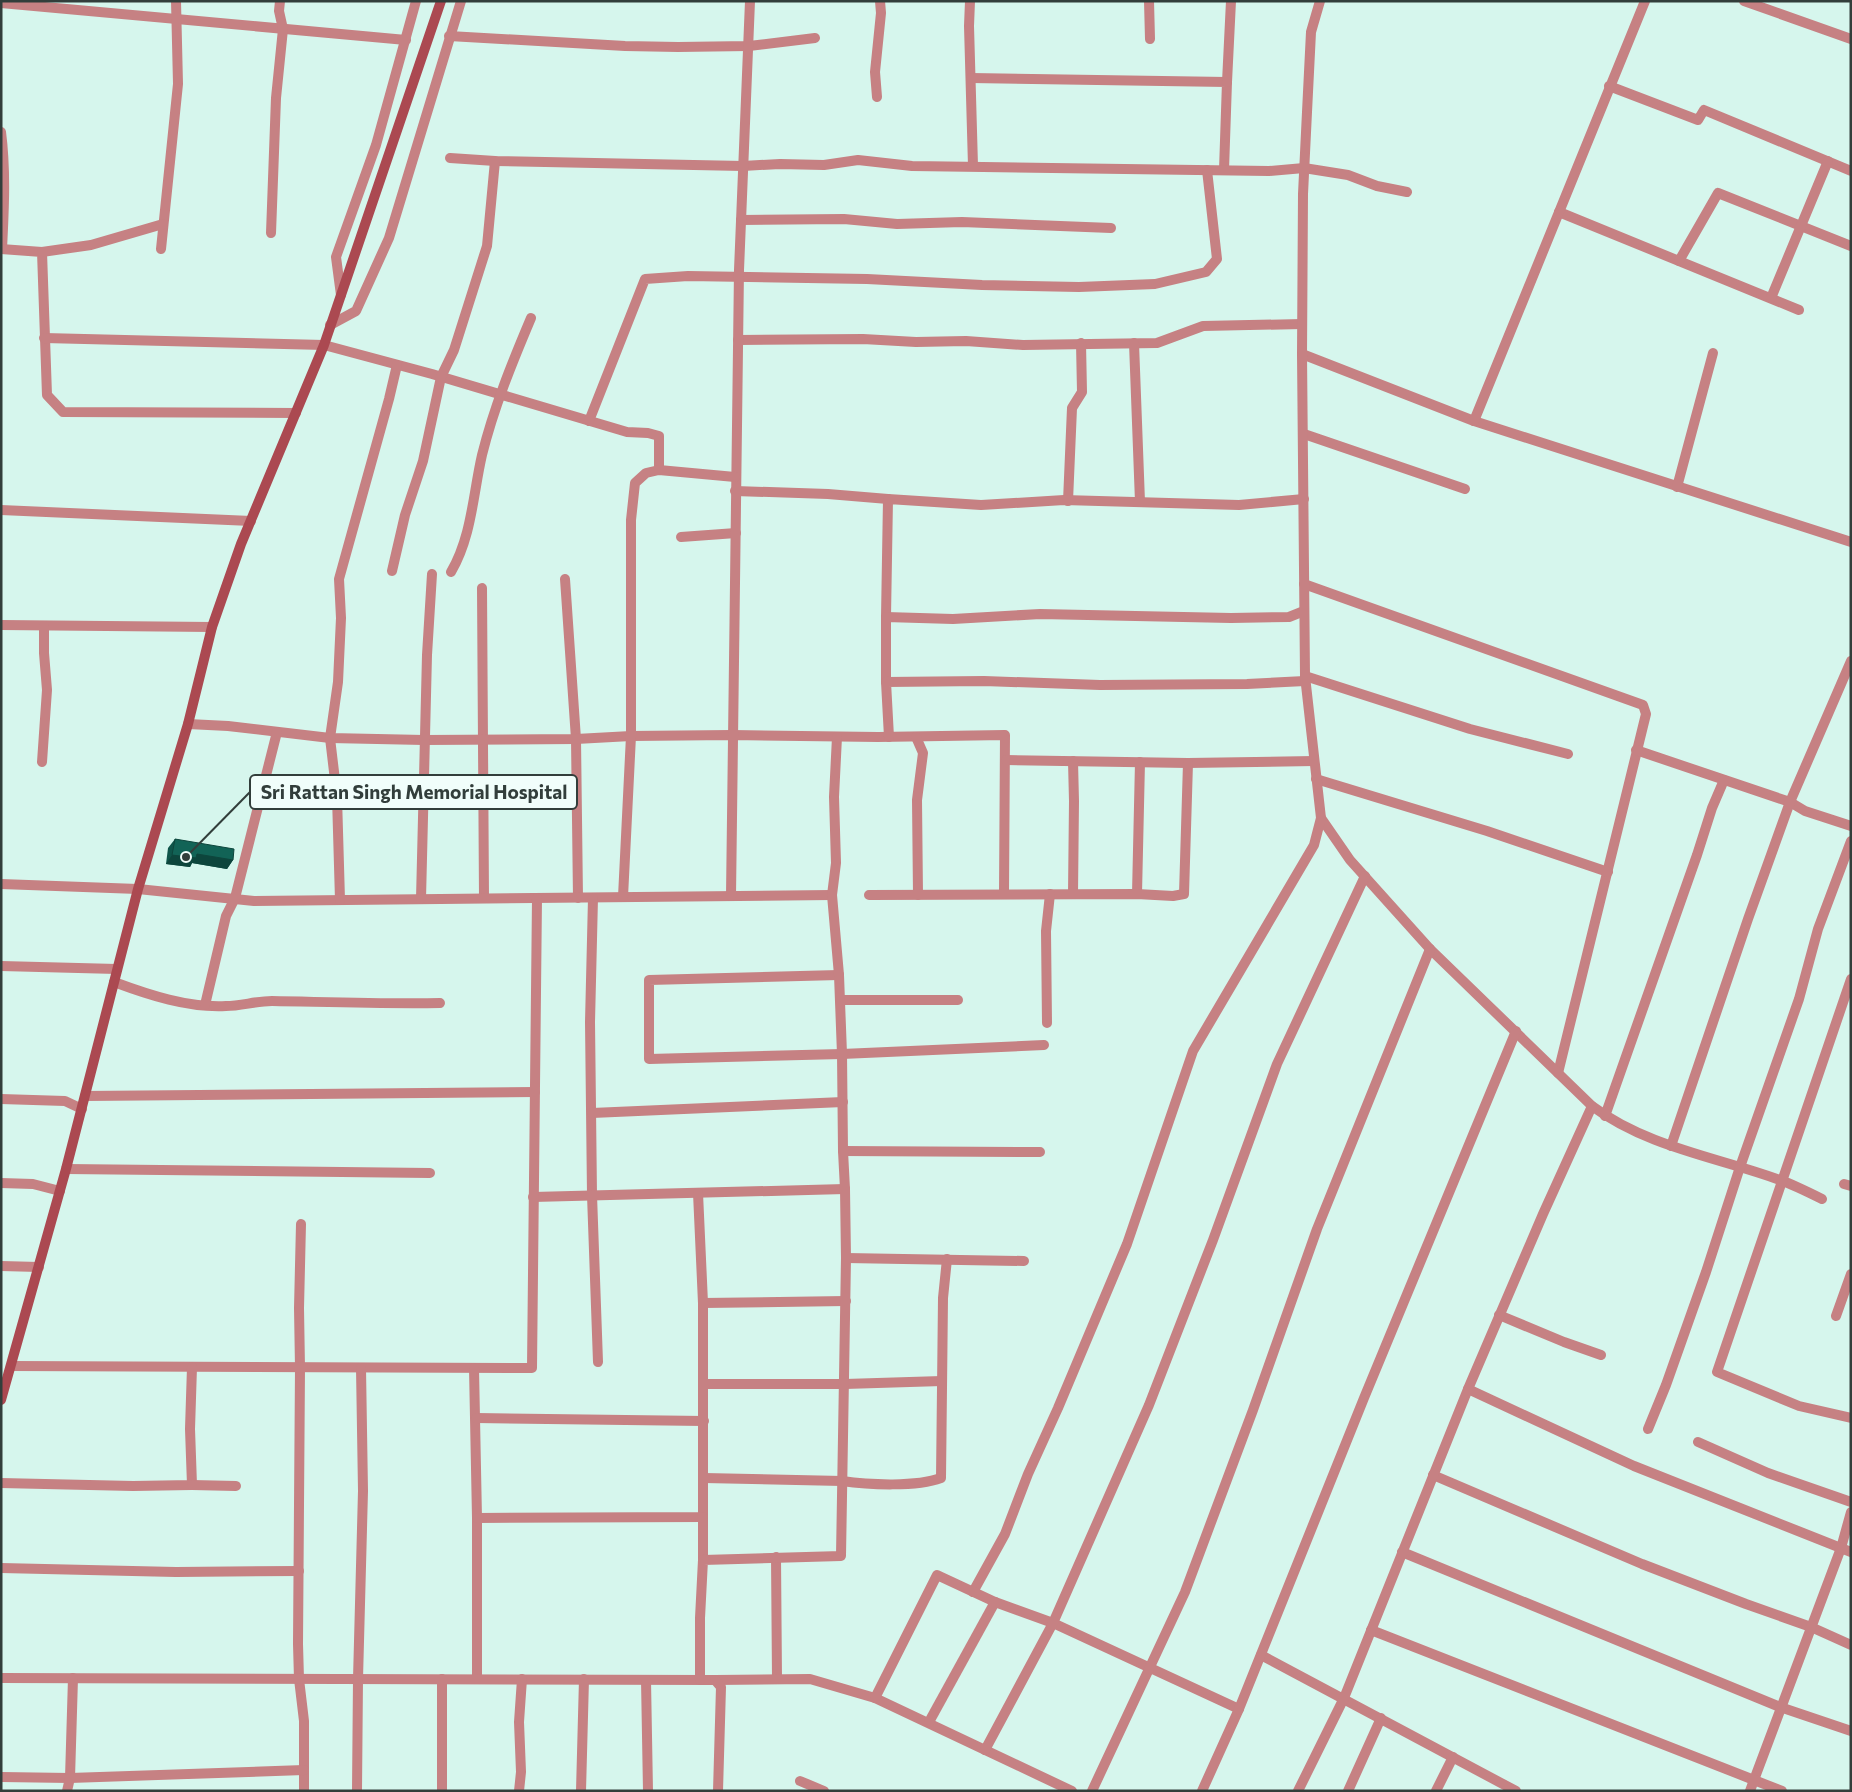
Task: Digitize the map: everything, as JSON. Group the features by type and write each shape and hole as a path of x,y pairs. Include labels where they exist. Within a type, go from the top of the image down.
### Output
{"main road":[{"path":"1,1400 7,1370 39,1267 66,1170 138,889 188,724 212,627 251,521 324,345 441,1"}],"street":[{"path":"161,249 178,84 176,1"},
{"path":"271,233 276,98 283,29 279,11 280,1"},
{"path":"341,295 336,257 376,145 416,1"},
{"path":"330,325 356,311 389,238 461,1"},
{"path":"731,896 739,278 750,1"},
{"path":"877,97 875,72 881,13 880,1"},
{"path":"970,1 973,166"},
{"path":"1148,1 1150,39"},
{"path":"1224,170 1231,1"},
{"path":"973,1592 1006,1534 1028,1474 1127,1244 1193,1051 1314,845 1321,818 1305,678 1302,354 1304,168 1311,32 1320,1"},
{"path":"1474,421 1645,1"},
{"path":"1744,1 1851,39"},
{"path":"1,2 63,5 175,19 406,40"},
{"path":"449,36 626,46 749,46 815,38"},
{"path":"970,78 1228,82"},
{"path":"1609,86 1698,120 1704,110 1851,171"},
{"path":"1,132 4,151 2,249 42,252 91,245 164,224"},
{"path":"450,158 495,161 743,166 780,164 824,165 858,160 912,166 1269,171 1304,168 1348,175 1377,186 1407,192"},
{"path":"392,570 405,515 423,461 441,377 454,350 487,246 495,161"},
{"path":"1770,298 1828,162"},
{"path":"589,421 646,279 688,276 867,279 1053,286 1155,284 1206,272 1217,260 1207,170"},
{"path":"1680,261 1718,193 1851,246"},
{"path":"1559,212 1799,310"},
{"path":"741,220 844,219 897,224 962,222 1111,228"},
{"path":"42,252 47,395 63,412 296,413"},
{"path":"451,572 460,557 473,509 482,456 500,394 531,318"},
{"path":"738,340 863,339 916,342 966,341 1023,345 1157,343 1203,326 1302,324"},
{"path":"44,338 324,345 441,377 626,432 648,433 658,436 659,470"},
{"path":"1068,501 1072,408 1082,392 1081,343"},
{"path":"1134,343 1140,502"},
{"path":"1677,487 1713,353"},
{"path":"1302,354 1474,421 1851,542"},
{"path":"340,900 337,797 330,738 338,682 342,618 339,579 397,365"},
{"path":"1304,434 1465,489"},
{"path":"623,897 630,736 631,520 635,483 646,473 659,470 735,477"},
{"path":"735,491 828,494 981,505 1068,501 1239,505 1304,499"},
{"path":"888,499 886,682 889,737"},
{"path":"1,510 251,521"},
{"path":"682,537 736,533"},
{"path":"420,899 424,740 432,574"},
{"path":"565,580 576,739 578,898"},
{"path":"1304,584 1643,705 1646,714 1558,1073"},
{"path":"482,588 484,898"},
{"path":"886,617 953,619 1040,614 1250,617 1289,616 1304,611"},
{"path":"1,625 212,627"},
{"path":"42,762 47,690 44,626"},
{"path":"1672,1146 1790,802 1851,661"},
{"path":"886,682 984,681 1100,685 1247,684 1305,678 1470,729 1568,754"},
{"path":"188,724 228,726 330,738 424,740 732,735 837,737 1005,735 1004,894"},
{"path":"205,1005 226,916 235,898 277,732"},
{"path":"703,1560 842,1556 846,1301 845,1189 839,975 832,895 836,863 834,797 837,737"},
{"path":"916,737 923,753 917,800 918,895"},
{"path":"1636,750 1790,802 1805,811 1851,826"},
{"path":"1006,760 1188,763 1314,761"},
{"path":"1073,761 1073,894"},
{"path":"1137,894 1140,762"},
{"path":"869,895 1137,894 1173,896 1184,894 1188,763"},
{"path":"1316,779 1487,831 1608,872"},
{"path":"1605,1116 1712,808 1724,780"},
{"path":"1321,818 1350,860 1430,949 1516,1030 1592,1106 1605,1116 1672,1146 1781,1180 1822,1199"},
{"path":"1648,1430 1706,1272 1799,999 1818,929 1851,841"},
{"path":"985,1750 1053,1622 1149,1405 1213,1240 1277,1064 1365,876"},
{"path":"1,884 138,889 254,900 832,895"},
{"path":"1046,1023 1046,932 1050,894"},
{"path":"7,1370 532,1368 537,898"},
{"path":"593,898 590,1022 592,1195 598,1362"},
{"path":"1092,1791 1185,1592 1254,1410 1316,1230 1430,949"},
{"path":"1,966 117,969"},
{"path":"839,975 650,980 649,1059 1044,1046"},
{"path":"1851,979 1717,1372 1799,1406 1851,1418"},
{"path":"114,982 145,994 205,1005 225,1006 268,1001 383,1004 440,1003"},
{"path":"840,1000 958,1000"},
{"path":"1202,1791 1239,1709 1364,1398 1516,1030"},
{"path":"85,1096 535,1092"},
{"path":"1,1099 65,1101 82,1109"},
{"path":"592,1113 842,1102"},
{"path":"1298,1791 1344,1698 1499,1315 1592,1106"},
{"path":"843,1151 1040,1152"},
{"path":"66,1170 430,1173"},
{"path":"1,1183 33,1184 60,1191"},
{"path":"534,1197 845,1189"},
{"path":"698,1193 703,1303 704,1421 700,1680"},
{"path":"301,1224 298,1571 299,1679 304,1721 304,1791"},
{"path":"846,1258 1024,1261"},
{"path":"704,1478 842,1481 858,1484 928,1483 941,1478 943,1298 946,1259"},
{"path":"1,1266 39,1267"},
{"path":"1836,1316 1851,1274"},
{"path":"703,1303 846,1301"},
{"path":"1499,1315 1601,1356"},
{"path":"192,1368 190,1429 192,1485"},
{"path":"357,1791 363,1491 361,1368"},
{"path":"474,1368 477,1518 477,1679"},
{"path":"703,1384 845,1384 942,1381"},
{"path":"1468,1389 1634,1466 1846,1550"},
{"path":"476,1418 704,1421"},
{"path":"1698,1442 1768,1473 1851,1502"},
{"path":"1434,1475 1642,1564 1746,1604 1811,1626 1851,1646"},
{"path":"1,1483 236,1486"},
{"path":"1750,1791 1811,1626 1846,1550 1851,1512"},
{"path":"477,1518 703,1517"},
{"path":"1402,1552 1780,1706 1851,1731"},
{"path":"776,1558 777,1679"},
{"path":"1,1568 176,1572 298,1571"},
{"path":"875,1698 937,1575 995,1602 1053,1622 1239,1709"},
{"path":"929,1722 995,1602"},
{"path":"1371,1630 1782,1791"},
{"path":"1261,1655 1516,1791"},
{"path":"1,1678 810,1679 875,1698 1072,1791"},
{"path":"67,1791 70,1778 73,1678"},
{"path":"442,1679 442,1791"},
{"path":"519,1791 521,1772 519,1722 522,1679"},
{"path":"581,1791 584,1680"},
{"path":"646,1680 648,1791"},
{"path":"715,1680 721,1687 718,1791"},
{"path":"1348,1791 1381,1718"},
{"path":"1436,1791 1453,1757"},
{"path":"1,1777 70,1778 304,1770"},
{"path":"800,1781 824,1791"}],"building":[{"path":"175,839 234,849 233,860 197,854 196,858 172,855"}],"place":[{"name":"Sri Rattan Singh Memorial Hospital","path":"186,857"}]}
